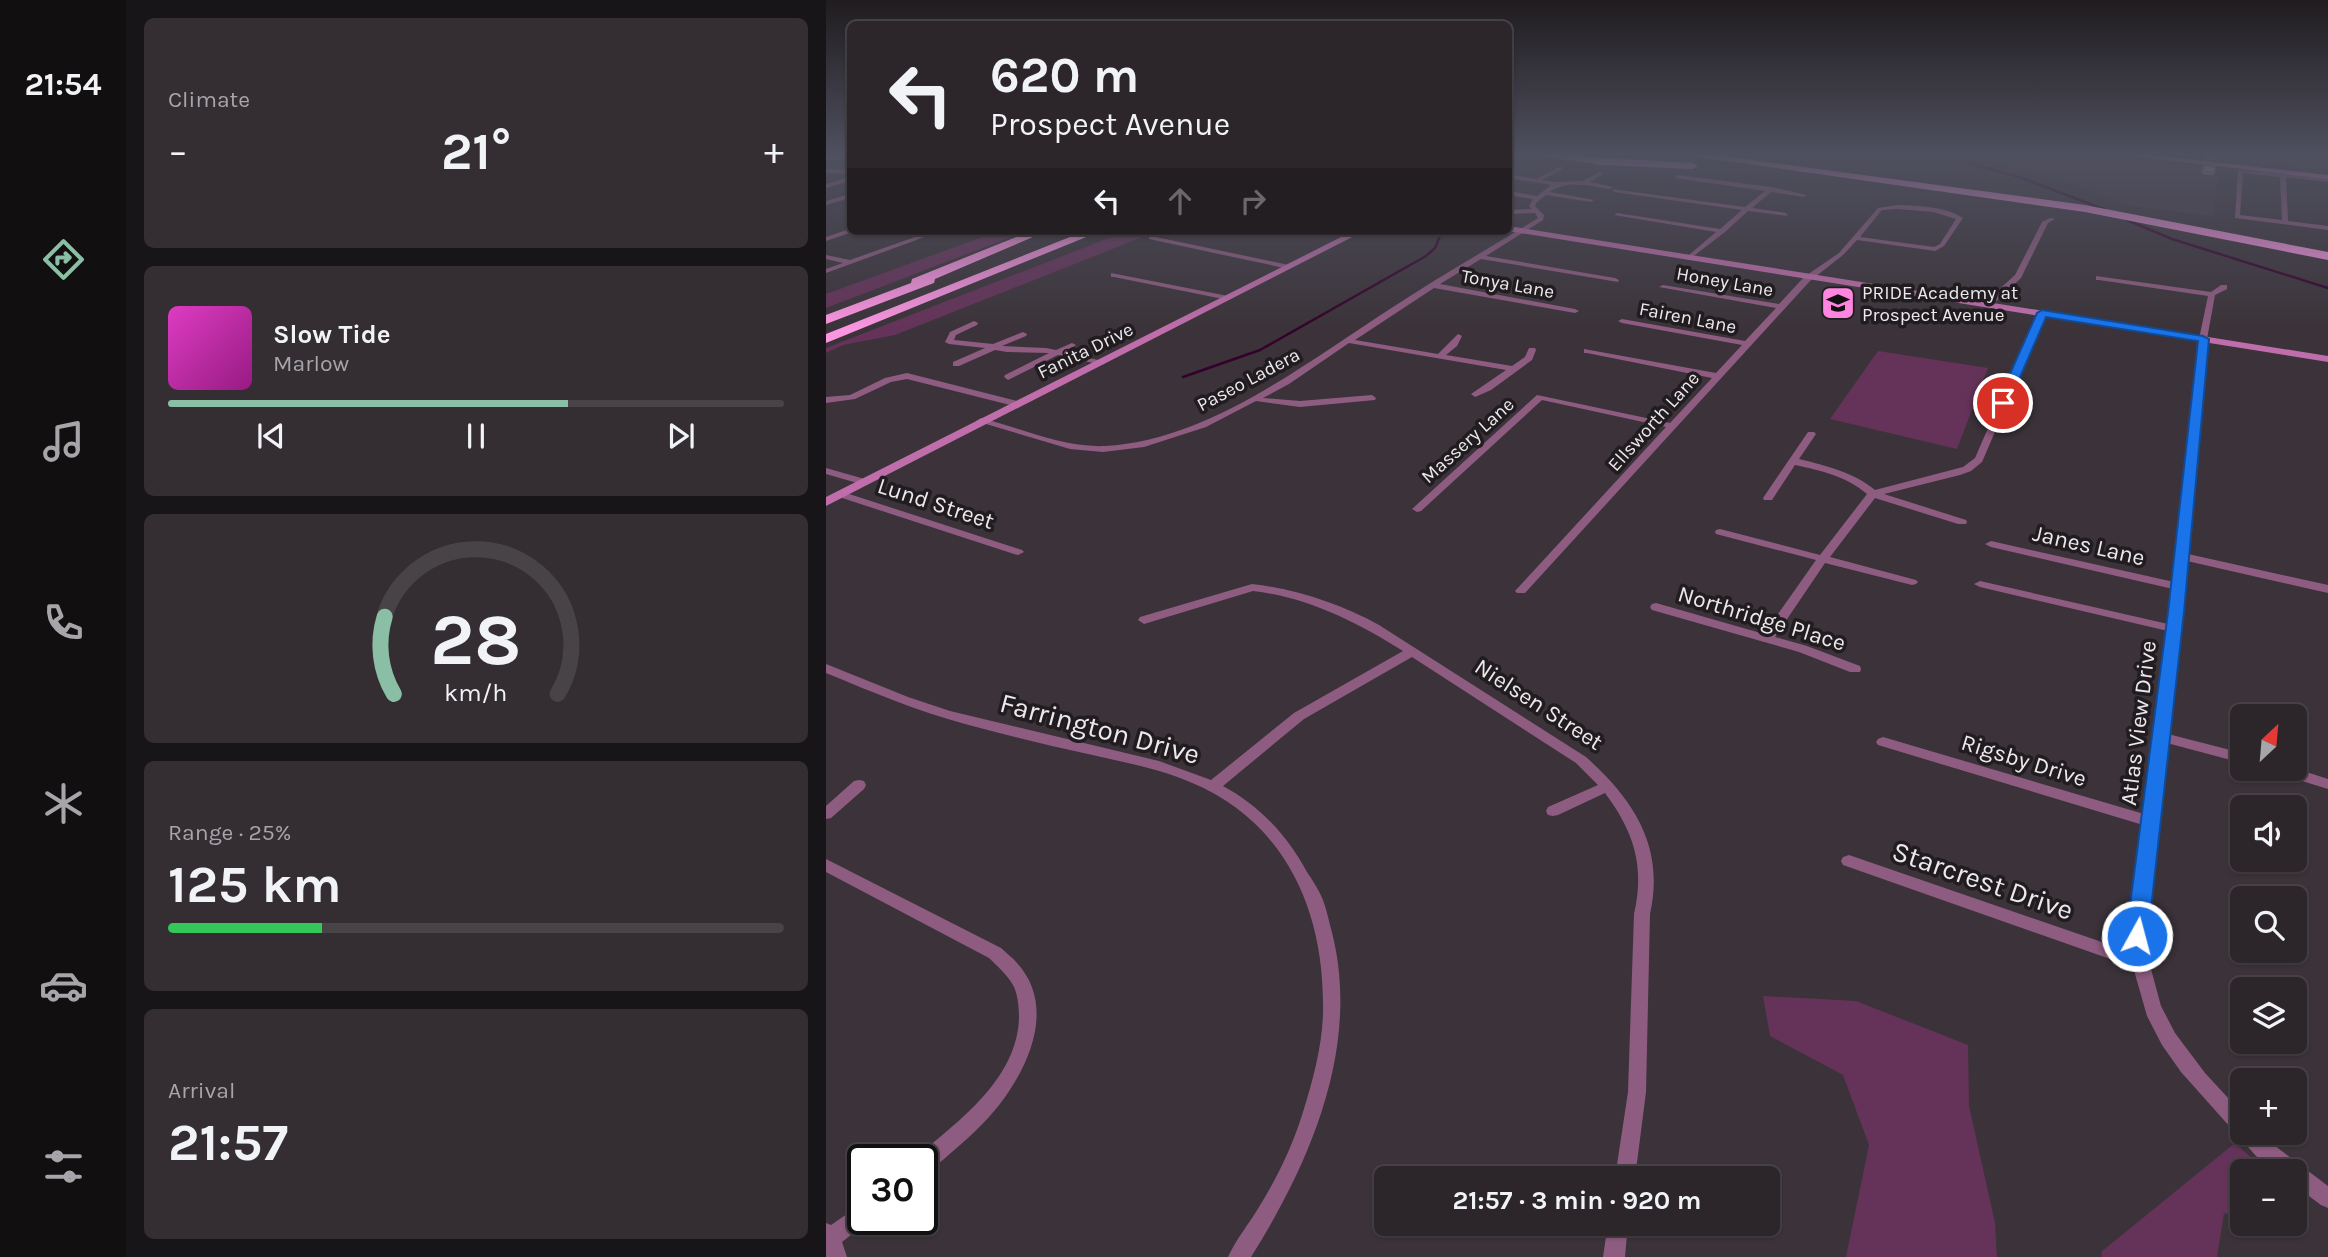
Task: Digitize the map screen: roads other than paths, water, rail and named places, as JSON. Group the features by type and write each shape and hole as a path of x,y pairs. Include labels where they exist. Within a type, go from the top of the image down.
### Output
{"highway":[{"path":"2106,212 2190,226 2328,256"},
{"path":"2139,212 2328,250"},
{"path":"826,320 1031,235"},
{"path":"826,320 1049,235"},
{"path":"826,339 1084,235"},
{"path":"871,321 1103,235"}],"main road":[{"path":"1512,228 2328,359"},
{"name":"Fanita Drive","path":"826,502 1352,235"}],"street":[{"path":"1524,230 1541,219 1541,215 1535,212"},
{"path":"1691,256 1744,212"},
{"path":"1764,212 1786,215"},
{"name":"Ellsworth Lane","path":"1521,591 1811,275 1841,254 1878,212"},
{"name":"Ellsworth Lane","path":"1855,238 1935,249 1942,245 1960,218 1926,212"},
{"path":"2237,212 2237,217 2328,228"},
{"path":"2285,212 2285,223"},
{"path":"1617,215 1723,231"},
{"path":"1987,304 2018,276 2045,222 2052,219"},
{"name":"Paseo Ladera","path":"981,421 1070,446 1126,447 1203,425 1257,399 1524,230"},
{"path":"826,239 847,232"},
{"path":"826,271 927,235"},
{"path":"1151,238 1289,267"},
{"path":"826,257 850,262"},
{"path":"1482,257 1615,280"},
{"path":"1114,275 1228,298"},
{"name":"Atlas View Drive","path":"2099,278 2218,291 2208,306 2203,339 2179,587 2137,936 2140,962 2158,1023 2208,1092 2230,1115"},
{"name":"Tonya Lane","path":"1436,286 1575,311"},
{"name":"Honey Lane","path":"1663,287 1781,307"},
{"path":"1768,638 1823,558 1874,494 1956,473 1979,460 2042,313"},
{"name":"Fairen Lane","path":"1622,321 1747,344"},
{"path":"974,323 953,334 949,342 1058,352 1102,362"},
{"path":"957,364 1023,334"},
{"path":"1440,356 1454,344 1458,336"},
{"path":"1349,341 1513,369"},
{"path":"1008,377 1072,345"},
{"path":"1475,394 1529,358 1532,350"},
{"path":"1587,351 1717,376"},
{"path":"826,400 852,397 888,380 907,376 1018,404"},
{"name":"Massery Lane","path":"1417,509 1540,397 1672,426"},
{"path":"1257,399 1286,405 1372,398"},
{"path":"1768,498 1811,434"},
{"path":"1793,461 1843,474 1874,494 1962,522"},
{"path":"826,471 864,482"},
{"name":"Lund Street","path":"841,495 1018,552"},
{"path":"1720,533 1912,582"},
{"name":"Janes Lane","path":"1991,544 2179,587"},
{"path":"2181,556 2328,589"},
{"path":"1980,584 2174,629"},
{"name":"Nielsen Street","path":"1144,620 1244,588 1260,587 1364,621 1581,760 1608,786 1630,816 1643,850 1646,868 1637,1092 1627,1166"},
{"name":"Northridge Place","path":"1656,607 1768,638 1855,669"},
{"path":"1213,786 1299,716 1411,652"},
{"name":"Farrington Drive","path":"826,668 930,709 1169,770 1213,786 1233,798 1268,827 1296,863 1317,906 1325,930 1332,984 1325,1060 1304,1135 1272,1205 1239,1257"},
{"path":"2162,737 2230,755"},
{"name":"Rigsby Drive","path":"1883,742 2152,822"},
{"path":"2307,777 2328,784"},
{"path":"826,814 859,785"},
{"path":"1553,811 1608,786"},
{"name":"Starcrest Drive","path":"1849,861 2140,962"},
{"path":"826,865 995,953 1016,972 1023,984 1029,1013 1027,1030 1014,1066 990,1102 938,1150"},
{"path":"2259,1145 2276,1159"},
{"path":"2307,1182 2328,1198"},
{"path":"831,1242 847,1228"},
{"path":"1614,1257 1616,1236"}],"waterway":[{"path":"2127,220 2172,239 2328,288"},
{"path":"1183,377 1260,350 1426,256 1435,248 1440,235"}],"place":[{"name":"PRIDE Academy at Prospect Avenue","path":"1838,303"}]}
